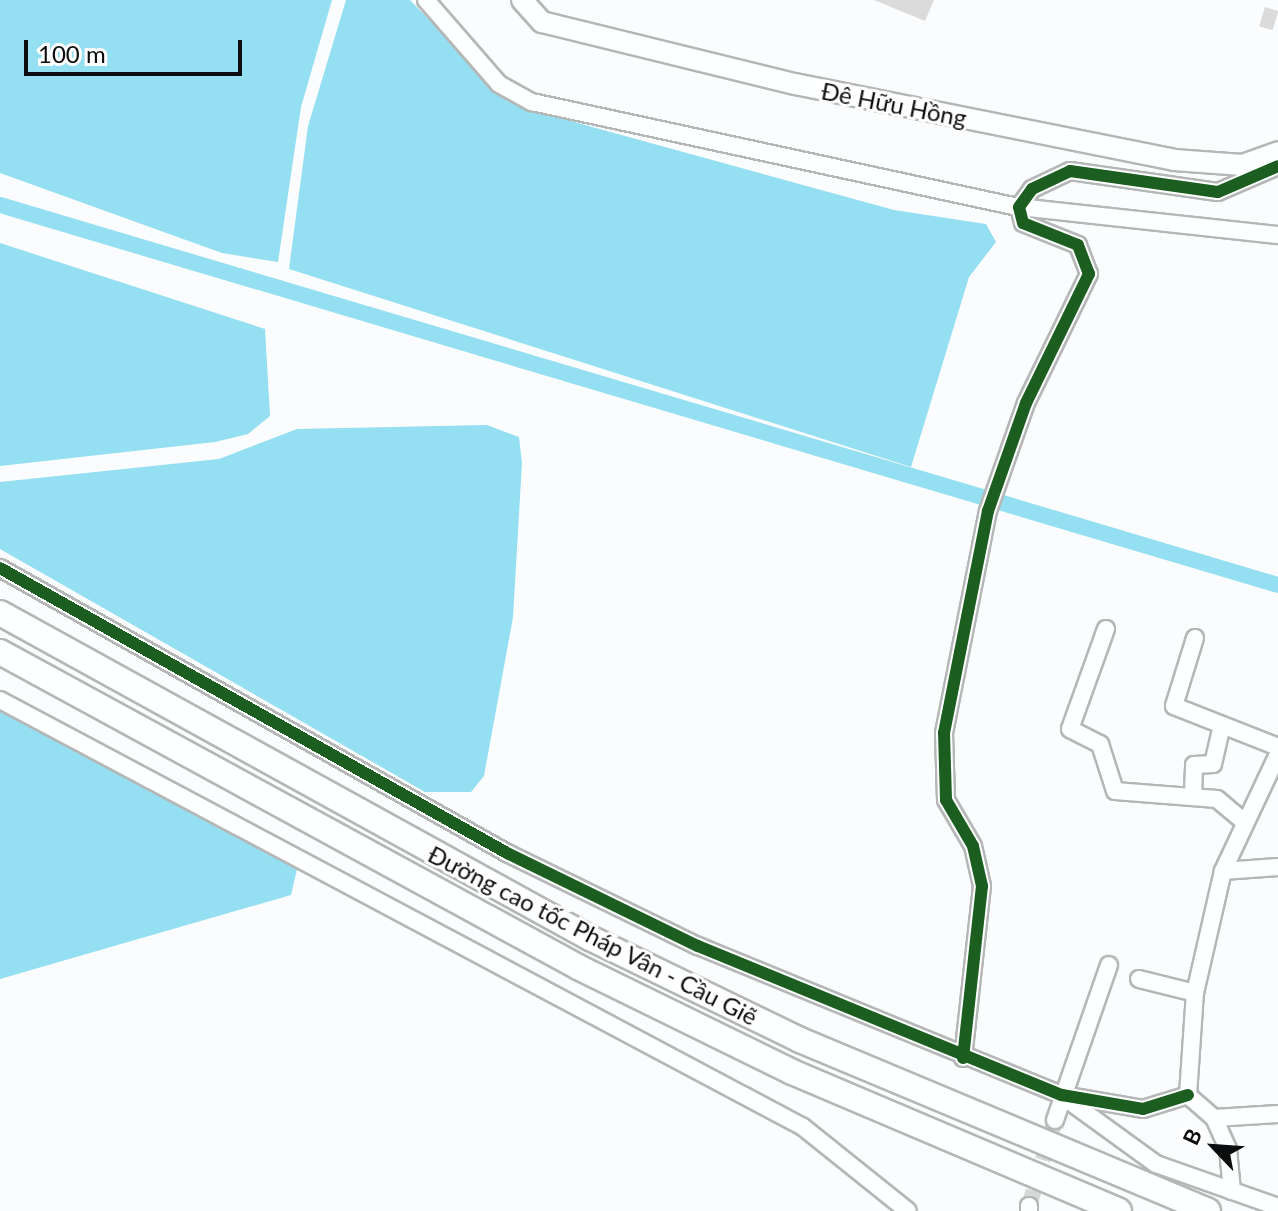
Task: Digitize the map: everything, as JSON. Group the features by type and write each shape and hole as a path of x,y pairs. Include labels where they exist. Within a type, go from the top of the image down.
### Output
{"highway":[{"name":"Đường cao tốc Pháp Vân - Cầu Giẽ","path":"0,613 590,938 800,1040 1208,1211"},
{"name":"Đường cao tốc Pháp Vân - Cầu Giẽ","path":"0,652 594,975 792,1072 1119,1211"}],"main road":[{"name":"Đê Hữu Hồng","path":"522,0 542,22 873,100 1174,160 1243,165 1278,152"}],"street":[{"path":"426,0 499,84 532,102 1019,207 1278,235"},
{"path":"963,1058 982,886 973,846 946,800 944,733 988,511 1026,403 1089,274 1078,245 1023,223 1019,207 1032,189 1070,171 1218,192 1278,166"},
{"path":"0,568 507,853 698,946 963,1058 1062,1095 1143,1109 1188,1095"},
{"path":"1106,629 1070,729 1100,744 1115,791 1217,799 1243,821"},
{"path":"1195,638 1174,706 1278,747"},
{"path":"0,700 803,1127 908,1211"},
{"path":"1193,795 1194,765 1213,764 1222,725"},
{"path":"1188,1095 1195,993 1223,871 1243,821 1278,754"},
{"path":"1223,871 1278,867"},
{"path":"1055,1120 1109,965"},
{"path":"1139,979 1195,993"},
{"path":"1062,1095 1156,1164 1278,1207"},
{"path":"1188,1095 1214,1118 1228,1149 1232,1191"},
{"path":"1214,1118 1278,1114"}],"water":[{"path":"0,0 332,0 301,107 278,262 222,253 0,173"},
{"path":"346,0 410,0 492,85 567,120 894,210 986,224 996,242 969,277 911,467 289,269 308,126"},
{"path":"0,243 265,329 270,416 248,434 215,442 0,466"},
{"path":"487,425 519,437 522,463 513,617 484,776 471,792 425,792 0,549 0,482 219,459 297,429"},
{"path":"0,710 297,869 291,895 0,979"}],"building":[{"path":"874,0 934,0 925,21"},
{"path":"1265,7 1278,11 1273,30 1259,26"}],"waterway":[{"path":"0,205 1278,585"}],"tunnel":[{"path":"1029,1206 1055,1120"}],"cycle path":[{"path":"963,1058 982,886 973,846 946,800 944,733 988,511 1026,403 1089,274 1078,245 1023,223 1019,207 1032,189 1070,171 1218,192 1278,166"},
{"path":"0,568 507,853 698,946 1062,1095 1143,1109 1188,1095"}]}
